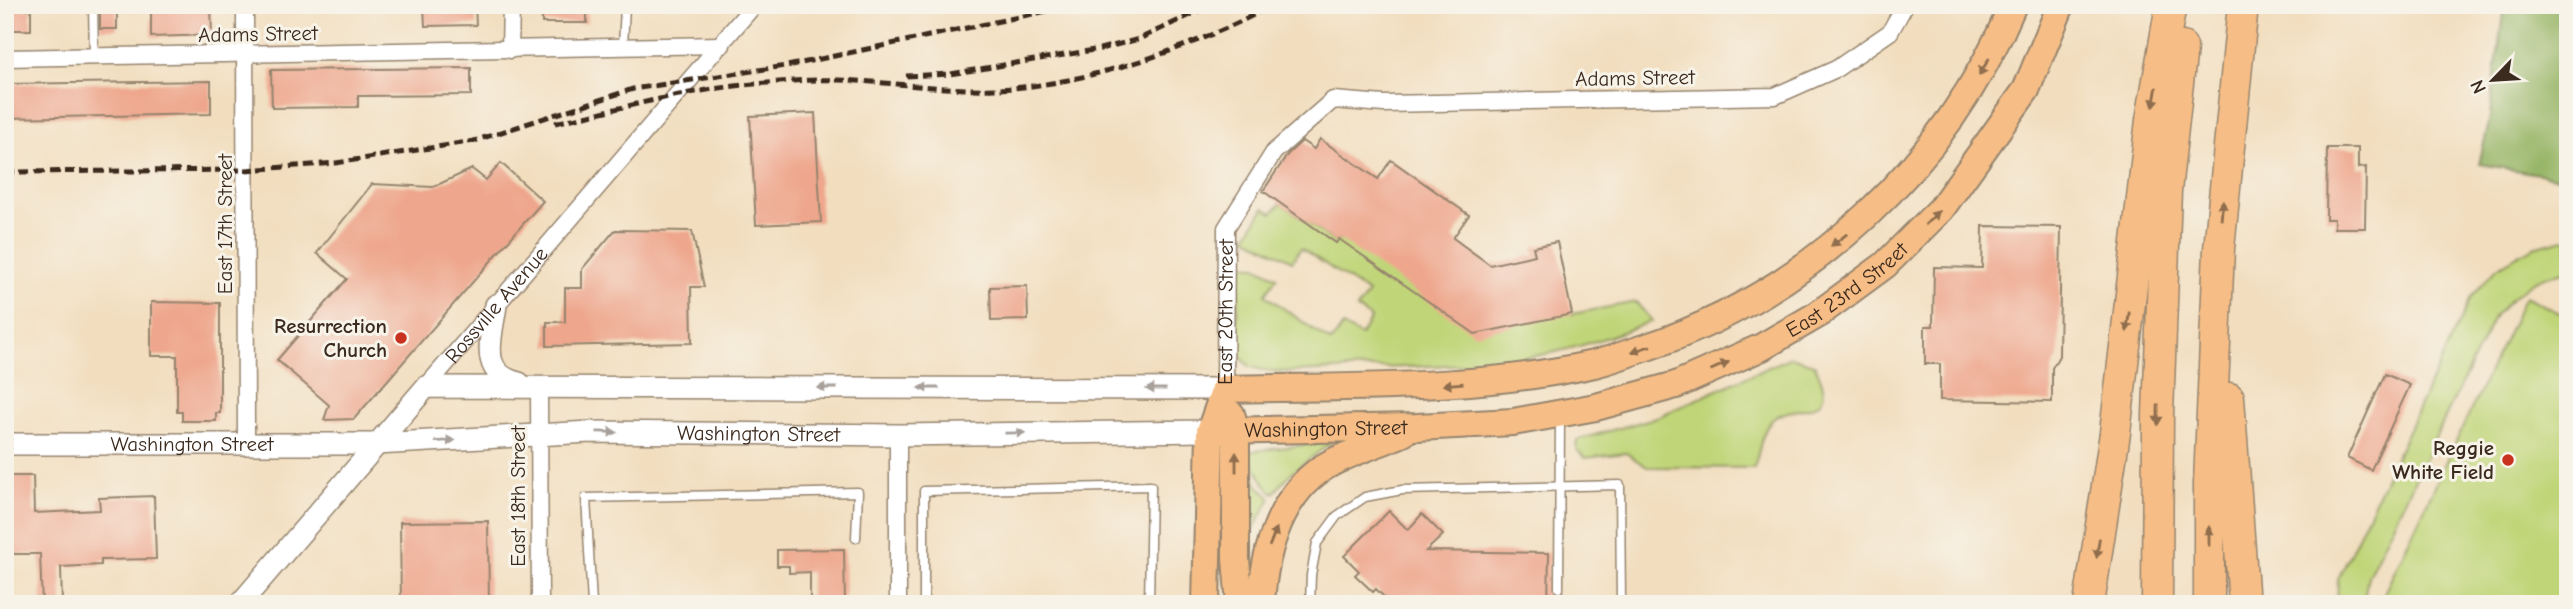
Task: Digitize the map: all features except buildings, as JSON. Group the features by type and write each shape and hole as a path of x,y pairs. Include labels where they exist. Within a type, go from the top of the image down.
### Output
{"highway":[{"path":"2089,604 2115,433 2151,120 2171,5"},
{"path":"2157,604 2158,415 2166,191 2187,5"},
{"path":"2209,604 2209,483 2219,249 2243,5"},
{"path":"2219,249 2244,604"}],"main road":[{"name":"East 23rd Street","path":"1521,377 1596,364 1670,339 1737,309 1814,259 1853,229 1906,176 1921,157 1964,99 1995,47 2013,5"},
{"name":"East 23rd Street","path":"1513,422 1596,407 1676,385 1749,352 1817,315 1885,265 1941,209 2019,101 2061,5"},
{"name":"Washington Street","path":"1224,389 1446,385 1521,377"},
{"name":"East 20th Street","path":"1206,604 1223,431 1224,389"},
{"name":"Washington Street","path":"1223,431 1513,422"},
{"path":"1261,604 1269,547 1284,512 1305,483 1331,463 1417,427"},
{"path":"1223,431 1240,604"}],"street":[{"name":"East 17th Street","path":"245,5 246,442"},
{"path":"510,50 511,5"},
{"name":"Rossville Avenue","path":"240,604 673,96 722,45 754,5"},
{"name":"Adams Street","path":"1333,100 1384,104 1775,96 1836,69 1890,32 1905,5"},
{"name":"Adams Street","path":"5,58 722,45"},
{"name":"East 20th Street","path":"1224,389 1226,228 1274,152 1333,100"},
{"path":"496,305 489,355 496,373 508,381 538,388"},
{"name":"Washington Street","path":"426,387 1224,389"},
{"name":"East 18th Street","path":"538,388 540,604"},
{"name":"Washington Street","path":"5,444 376,444 590,432 898,435 1223,431"},
{"path":"898,435 898,604"}],"lane":[{"path":"93,5 94,57"},
{"path":"623,47 625,5"},
{"path":"1559,588 1560,414"},
{"path":"1310,604 1311,575 1317,543 1336,516 1364,497 1402,490 1620,485 1621,604"},
{"path":"924,604 924,491 1151,486 1149,604"},
{"path":"592,604 586,498 858,492 856,538"}],"green space":[{"path":"2504,5 2568,5 2568,179 2479,164 2489,123"},
{"path":"1281,203 1336,243 1339,239 1572,314 1636,302 1652,321 1580,346 1505,361 1284,372 1258,369 1245,362 1235,344 1241,265 1256,266 1277,277 1265,295 1331,342 1343,326 1361,336 1371,318 1357,309 1368,293 1301,248 1292,261 1246,237 1264,208 1272,213"},
{"path":"2568,238 2568,270 2527,286 2495,315 2368,576 2363,604 2337,604 2338,579 2471,297 2497,268 2533,247"},
{"name":"Reggie White Field","path":"2525,296 2568,317 2568,604 2379,604"},
{"path":"1791,357 1814,364 1822,383 1823,395 1819,403 1812,407 1780,415 1771,421 1754,468 1647,467 1626,453 1585,458 1576,449 1577,440 1655,418"},
{"path":"1332,442 1291,473 1274,493 1244,452"},
{"path":"1249,462 1258,486 1271,498 1248,539"}],"railway":[{"path":"5,172 246,170 336,163 474,141 633,89 792,65 1075,5"},
{"path":"906,76 950,74 1100,49 1139,39 1212,5"},
{"path":"555,123 679,95 754,84 828,80 959,89 1032,86 1103,72 1140,61 1210,35 1272,5"}],"place":[{"name":"Resurrection Church","path":"401,338"},
{"name":"Reggie White Field","path":"2508,460"}]}
